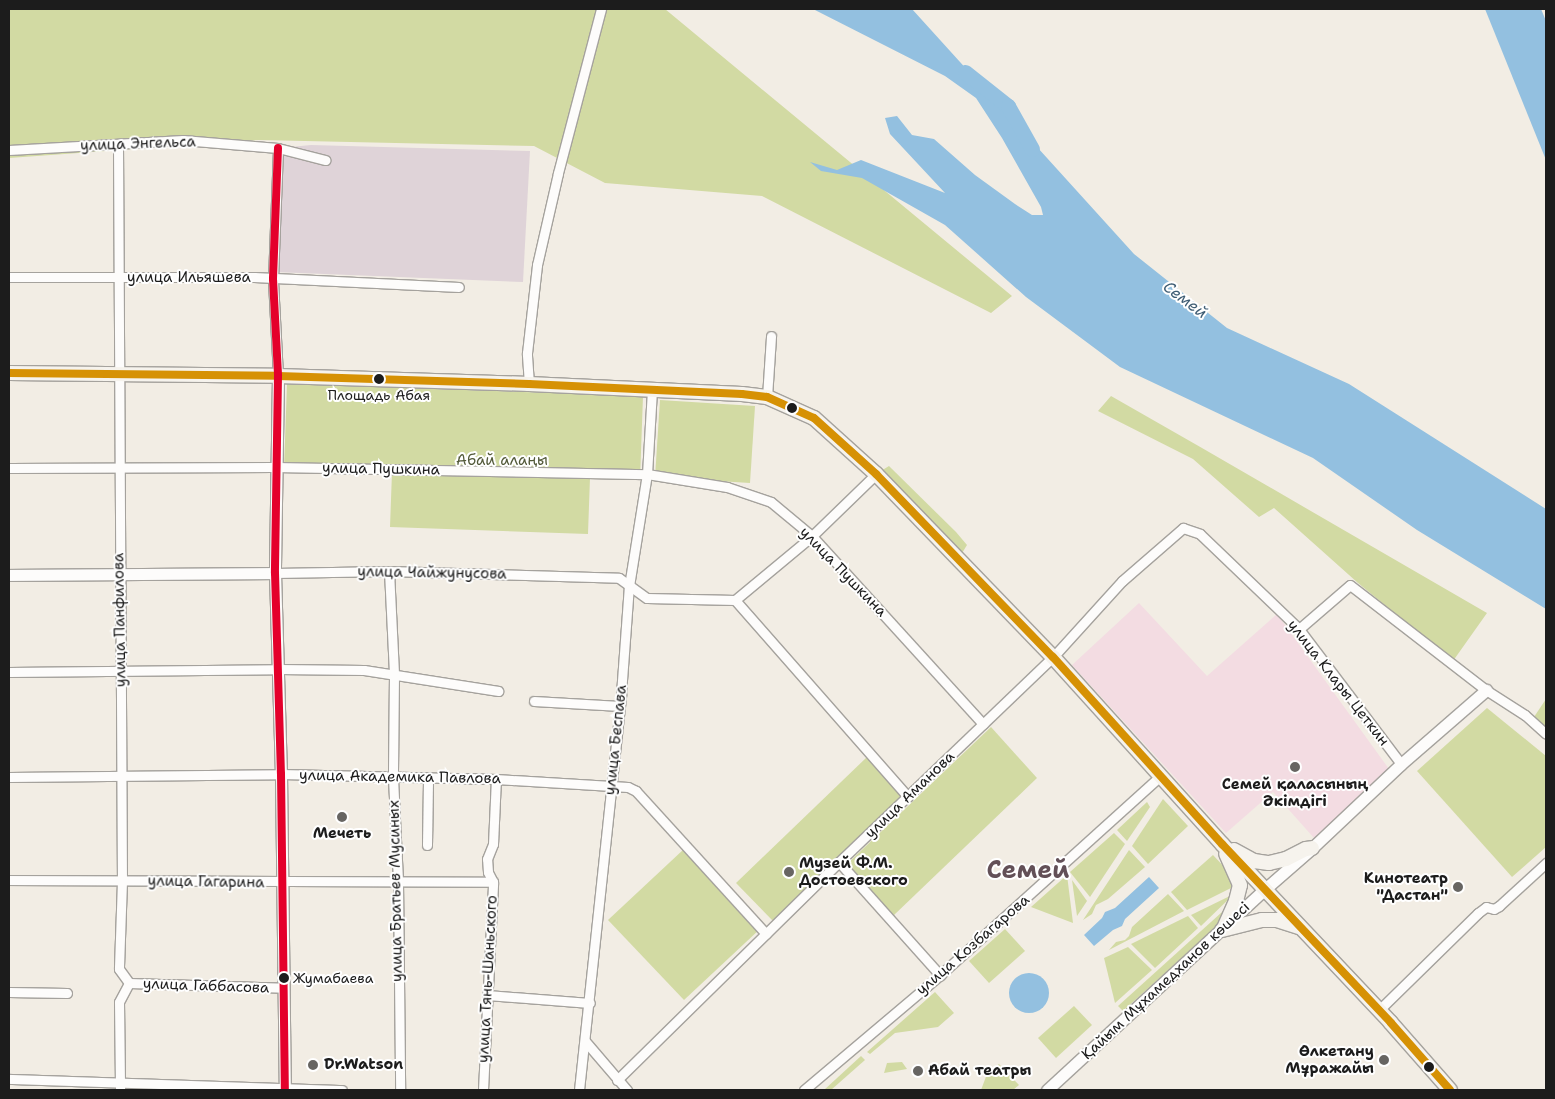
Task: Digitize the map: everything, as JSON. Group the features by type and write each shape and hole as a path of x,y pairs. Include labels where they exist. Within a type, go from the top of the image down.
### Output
{"main road":[{"path":"9,373 278,376 652,390 767,397 814,418 876,474 1053,657 1222,844 1302,928 1450,1090"},
{"path":"1222,844 1254,861 1269,863 1286,859 1312,848"},
{"path":"1222,844 1240,885 1236,902 1223,929"},
{"path":"1223,929 1262,920 1278,920 1302,928"}],"street":[{"path":"528,384 527,353 537,265 558,172 601,9"},
{"name":"улица Энгельса","path":"9,150 184,140 278,148 325,160"},
{"name":"улица Панфилова","path":"118,145 121,279 118,373 122,881 120,970 128,983"},
{"path":"278,148 273,279 278,376 275,467 275,573 279,669 285,1089"},
{"name":"улица Ильяшева","path":"9,277 273,279 459,286"},
{"path":"767,397 771,336"},
{"name":"улица Беспава","path":"580,1090 620,706 629,586 647,474 652,390"},
{"name":"улица Пушкина","path":"9,468 120,470 275,467 647,474 727,487 770,502 812,536 983,724"},
{"path":"876,474 812,536 735,600 908,797"},
{"name":"улица Аманова","path":"617,1080 839,862 1053,657 1122,581 1184,528"},
{"name":"улица Клары Цеткин","path":"1184,528 1200,534 1299,629 1401,764"},
{"name":"улица Чайжунусова","path":"9,575 389,571 619,578 647,598 735,600"},
{"name":"улица Братьев Мусиных","path":"389,571 394,675 393,778 398,882 400,1090"},
{"path":"1299,629 1350,585 1486,690 1524,715 1546,734"},
{"path":"9,672 364,670 498,691"},
{"name":"Қайым Мұхамедханов көшесі","path":"1047,1090 1312,848 1401,764 1486,690"},
{"path":"534,700 620,706"},
{"name":"улица Академика Павлова","path":"9,777 281,774 611,785 636,791 766,934"},
{"name":"улица Козбагарова","path":"804,1090 940,975 1160,776"},
{"path":"426,845 428,778"},
{"name":"улица Тянь-Шаньского","path":"483,1090 493,882 488,872 487,859 493,844 496,780"},
{"path":"839,862 940,975"},
{"path":"1378,1011 1478,913 1486,907 1494,908 1500,906 1546,863"},
{"name":"улица Гагарина","path":"9,880 283,883 493,882"},
{"path":"120,1086 119,1002 128,983"},
{"name":"улица Габбасова","path":"128,983 284,988"},
{"path":"9,992 67,993"},
{"path":"487,996 590,1003"},
{"path":"585,1041 627,1090"},
{"path":"9,1079 120,1086 342,1090"}],"shaded area":[{"path":"311,145 530,151 523,282 275,272 280,148"},
{"path":"1139,603 1207,676 1277,614 1389,769 1314,838 1273,792 1226,833 1072,665"}],"green space":[{"path":"9,9 665,9 1012,296 991,313 762,196 605,183 534,146 259,140 9,158"},
{"name":"Абай алаңы","path":"287,384 643,396 640,480 590,478 588,534 390,527 392,472 284,468"},
{"path":"1111,396 1487,613 1453,661 1358,583 1274,508 1259,517 1193,459 1098,411"},
{"path":"660,400 755,406 750,483 655,477"},
{"path":"889,466 967,545 959,558 876,474"},
{"path":"1546,699 1546,727 1534,717"},
{"path":"1487,708 1546,756 1546,847 1512,877 1417,771"},
{"path":"991,727 1037,778 893,916 845,866"},
{"path":"867,757 904,795 773,921 736,883"},
{"path":"1163,799 1188,826 1148,864 1132,846"},
{"path":"1147,802 1150,807 1127,841 1117,830"},
{"path":"1114,833 1125,844 1090,897 1070,872"},
{"path":"684,849 760,929 684,1000 608,920"},
{"path":"1129,850 1145,867 1108,899 1096,905 1092,914 1083,920"},
{"path":"1213,855 1229,872 1235,886 1187,910 1171,892"},
{"path":"1067,875 1073,923 1031,907"},
{"path":"1072,880 1087,901 1077,916"},
{"path":"1168,894 1184,911 1109,950 1116,942 1125,940 1129,936 1132,927"},
{"path":"1234,894 1201,926 1191,915"},
{"path":"1232,903 1217,926 1123,1011 1118,1006"},
{"path":"1188,916 1198,928 1155,968 1131,944"},
{"path":"1005,929 1025,951 989,983 969,961"},
{"path":"1128,947 1152,970 1115,1003 1104,958"},
{"path":"935,992 954,1013 938,1027 895,1033 870,1054 867,1052"},
{"path":"1074,1006 1092,1025 1056,1058 1038,1038"},
{"path":"861,1056 865,1060 831,1090 824,1090"},
{"path":"902,1062 907,1069 884,1073 887,1063"},
{"path":"999,1064 1019,1085 1013,1090 981,1090 987,1074"}],"water":[{"path":"813,9 912,9 1134,254 1227,328 1349,384 1546,509 1546,609 1417,530 1313,458 1120,367 1026,297 945,225 862,178 821,171 810,162 837,170 861,160 945,193 890,134 885,118 897,116 912,135 934,139 975,175 1015,204 1032,215 1043,215 1041,207 1002,138 976,98 945,76"},
{"path":"1485,9 1541,9 1546,21 1546,160"},
{"path":"1149,877 1159,888 1125,919 1122,926 1113,930 1094,946 1084,935 1102,918 1105,912 1115,908"},
{"path":"1029,973 1043,979 1049,993 1043,1007 1029,1013 1015,1007 1009,993 1015,979"}],"waterway":[{"name":"Семей","path":"965,72 1008,106 1032,149"}],"transit line":[{"path":"278,148 273,279 278,376 275,573 281,774 285,1090"},
{"path":"9,373 278,376 529,384 742,394 767,397 814,418 876,474 1053,657 1222,844 1391,1023 1450,1090"}],"place":[{"name":"Площадь Абая","path":"379,379"},
{"name":"Семей қаласының Әкімдігі","path":"1295,767"},
{"name":"Мечеть","path":"342,817"},
{"name":"Музей Ф.М. Достоевского","path":"789,872"},
{"name":"Кинотеатр \"Дастан\"","path":"1458,887"},
{"name":"Жумабаева","path":"284,978"},
{"name":"Өлкетану Мұражайы","path":"1384,1060"},
{"name":"Dr.Watson","path":"313,1065"},
{"name":"Абай театры","path":"918,1071"}],"district":[{"name":"Семей","path":"1028,869"}]}
